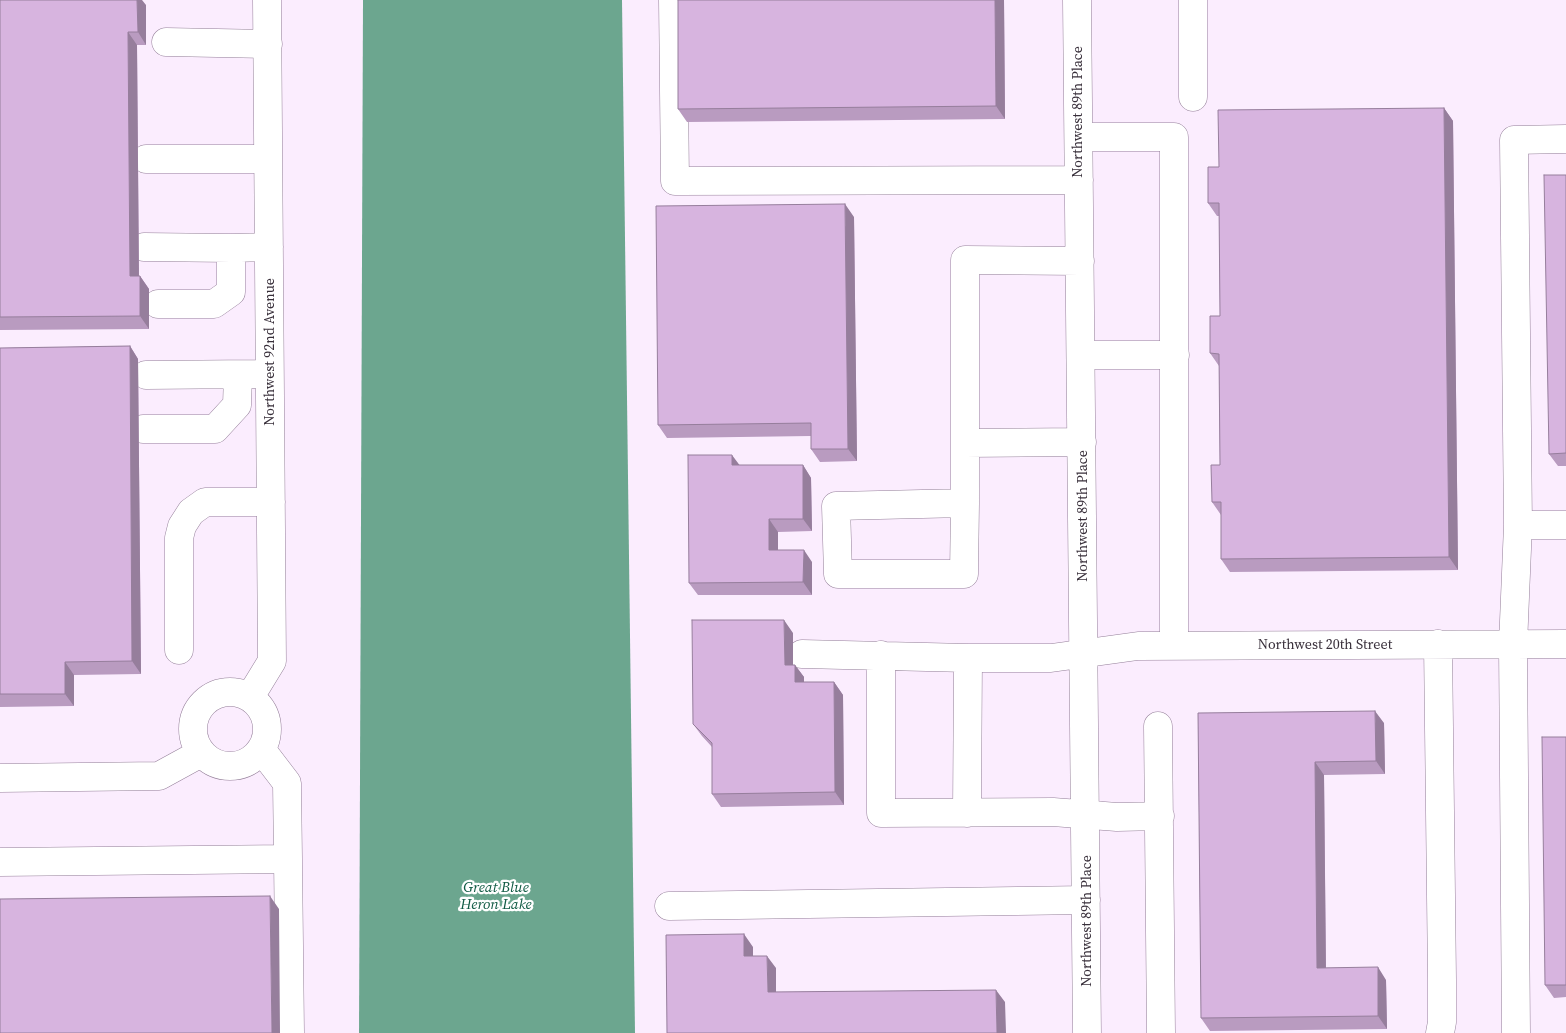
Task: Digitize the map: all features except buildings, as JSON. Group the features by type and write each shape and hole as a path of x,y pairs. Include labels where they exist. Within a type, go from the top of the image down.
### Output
{"street":[{"name":"Northwest 92nd Avenue","path":"250,698 272,661 267,0"},
{"path":"672,0 675,180 1079,180"},
{"name":"Northwest 89th Place","path":"1077,0 1087,1033"},
{"path":"1193,0 1193,98"},
{"path":"166,42 268,44"},
{"path":"1079,137 1174,137 1174,646"},
{"path":"1516,1033 1514,645 1518,525 1514,140 1566,139"},
{"path":"146,159 268,159"},
{"path":"144,247 269,247"},
{"path":"158,304 214,304 231,292 231,248"},
{"path":"965,503 836,506 838,574 964,574 965,503 965,260 1080,261"},
{"path":"1081,355 1174,355"},
{"path":"146,375 270,374"},
{"path":"143,429 215,429 237,405 238,375"},
{"path":"965,443 1082,442"},
{"path":"179,650 179,538 182,526 191,512 205,502 271,502"},
{"path":"1518,525 1566,525"},
{"path":"1438,644 1442,980 1442,1022 1440,1033"},
{"name":"Northwest 20th Street","path":"802,654 1051,658 1138,646 1566,644"},
{"path":"880,655 881,813 1053,812 1117,817 1160,816"},
{"path":"967,813 968,658"},
{"path":"240,693 250,698 259,705 265,716 267,727 262,750 243,764 232,766 220,765 209,760 195,742 192,731 198,709 206,700 216,694 240,693"},
{"path":"1158,726 1161,1033"},
{"path":"262,750 287,783 290,1033"},
{"path":"0,778 159,776 201,752"},
{"path":"0,862 288,859"},
{"path":"669,906 1086,900"}],"water":[{"name":"Great Blue Heron Lake","path":"363,0 622,0 635,1033 359,1033"}]}
